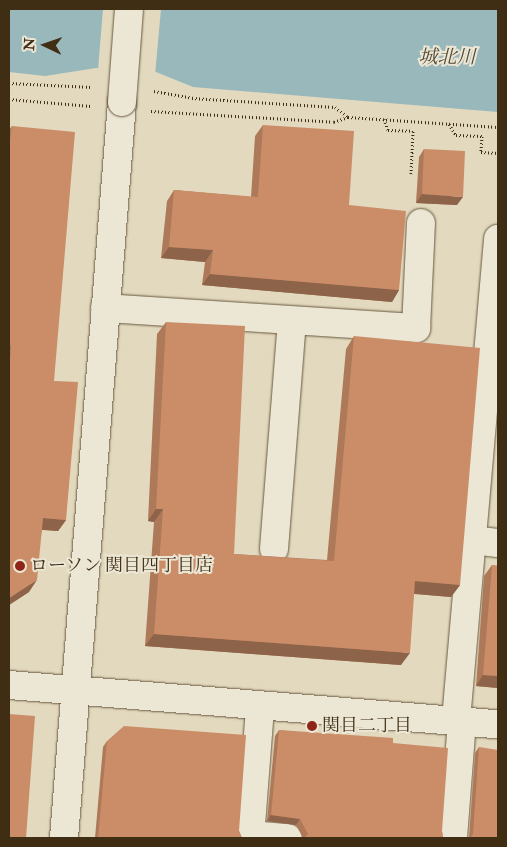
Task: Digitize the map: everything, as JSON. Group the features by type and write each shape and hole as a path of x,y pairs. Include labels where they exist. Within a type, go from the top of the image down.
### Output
{"street":[{"path":"64,838 105,308 123,106 129,9"},
{"path":"105,308 292,322 416,328 421,223"},
{"path":"453,838 459,720 486,541 498,239"},
{"path":"274,549 292,322"},
{"path":"9,685 260,708 498,724"},
{"path":"260,708 250,837 288,838"}],"path":[{"path":"9,83 97,88"},
{"path":"146,90 192,98 335,107 348,117"},
{"path":"9,99 334,122 348,117 498,127"},
{"path":"384,119 388,130 413,131 411,174"},
{"path":"449,123 456,135 482,136 481,152 498,153"}],"water":[{"name":"城北川","path":"9,9 498,9 498,112 193,87 156,72 96,68 45,76 9,72"}],"pier":[{"path":"103,9 161,9 155,75 98,70"}],"building":[{"path":"263,125 354,131 349,205 406,211 399,290 210,274 213,250 169,247 174,190 258,197"},
{"path":"12,126 75,132 54,381 78,382 66,520 43,518 37,580 9,597 9,372 11,346 9,345 9,146"},
{"path":"424,149 465,151 463,197 422,194"},
{"path":"166,322 245,326 234,554 334,561 354,336 480,348 460,585 415,581 410,653 154,634 163,509 156,509"},
{"path":"492,565 498,566 498,676 483,675"},
{"path":"9,714 35,716 26,838 9,838"},
{"path":"124,726 246,735 239,831 242,838 98,838 107,741"},
{"path":"279,730 393,738 393,743 448,748 443,838 304,838 308,834 300,819 271,815"},
{"path":"479,747 498,750 498,838 470,838 473,834"}],"place":[{"name":"ローソン 関目四丁目店","path":"20,566"},
{"name":"関目二丁目","path":"312,726"}]}
